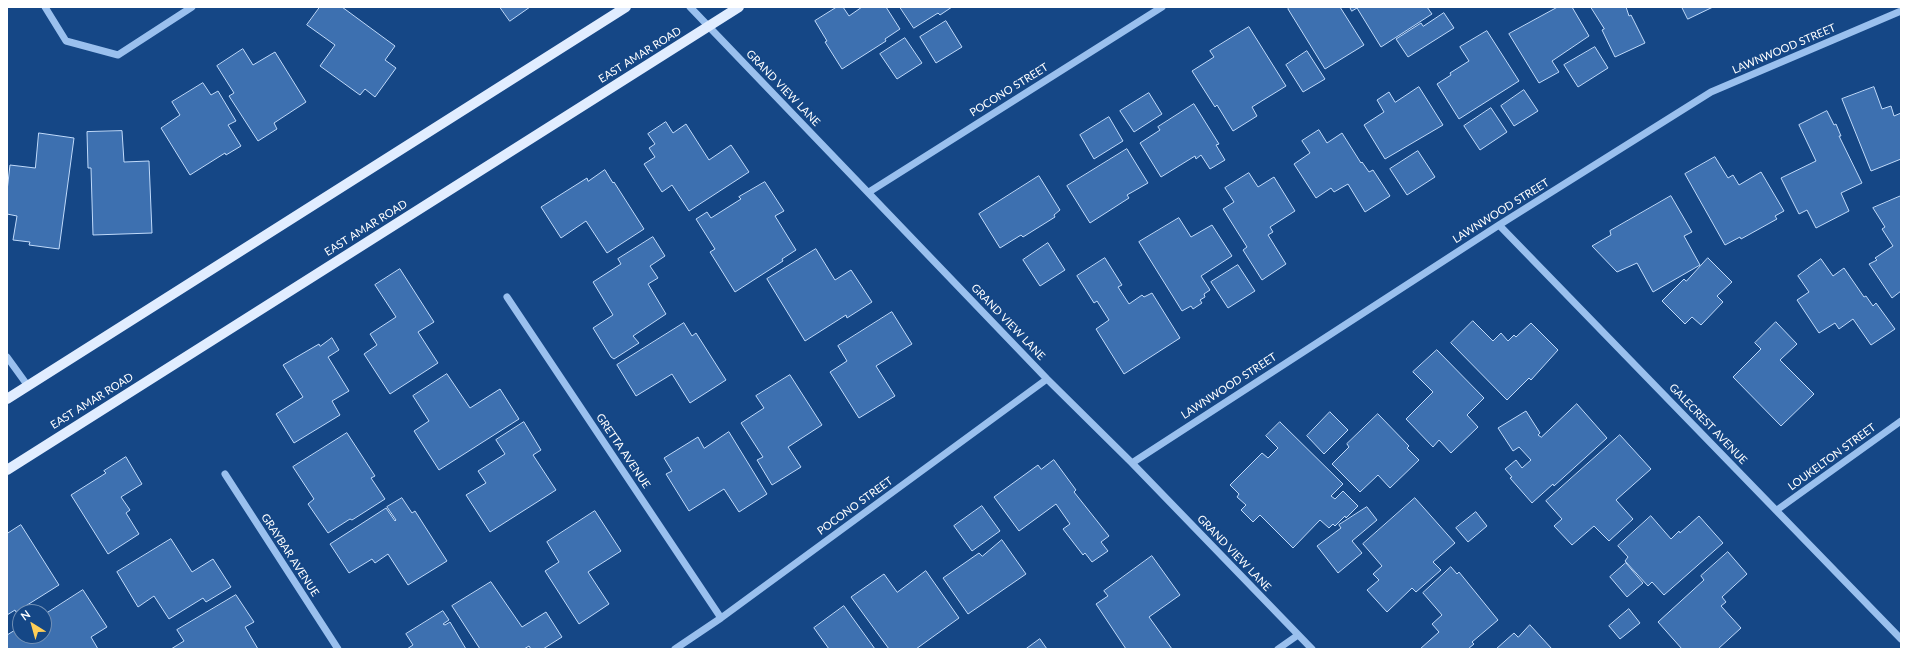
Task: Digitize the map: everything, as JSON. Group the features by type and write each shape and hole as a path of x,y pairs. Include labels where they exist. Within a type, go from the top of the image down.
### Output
{"main road":[{"path":"7,399 626,7"},
{"name":"EAST AMAR ROAD","path":"7,470 738,7"}],"street":[{"path":"45,7 66,41 118,55 192,7"},
{"name":"GRAND VIEW LANE","path":"690,7 707,27 869,192 1047,379 1132,462 1312,649"},
{"name":"POCONO STREET","path":"869,192 1162,7"},
{"name":"LAWNWOOD STREET","path":"1132,462 1498,225 1711,92 1901,11"},
{"name":"GALECREST AVENUE","path":"1498,225 1901,639"},
{"name":"GRETTA AVENUE","path":"507,297 720,618"},
{"path":"7,357 28,386"},
{"name":"POCONO STREET","path":"675,649 720,618 1047,379"},
{"name":"LOUKELTON STREET","path":"1777,510 1901,421"},
{"name":"GRAYBAR AVENUE","path":"225,474 338,649"},
{"path":"1278,649 1298,635"}],"building":[{"path":"320,7 342,7 395,46 385,60 396,68 375,97 365,89 360,95 320,66 335,45 307,25"},
{"path":"500,7 530,7 510,21"},
{"path":"837,7 843,7 849,16 862,7 886,7 900,29 885,39 886,41 842,69 825,42 827,41 815,21"},
{"path":"900,7 952,7 940,15 938,13 914,28"},
{"path":"1290,7 1340,7 1364,45 1325,69 1288,9"},
{"path":"1350,7 1427,7 1432,14 1381,47 1357,8 1352,11"},
{"path":"1558,7 1572,7 1589,36 1552,61 1559,72 1539,83 1509,34"},
{"path":"1591,7 1626,7 1629,16 1631,15 1645,43 1615,57 1602,30 1604,29"},
{"path":"1682,7 1713,7 1688,19"},
{"path":"1444,13 1454,28 1408,57 1396,39 1421,23 1423,26"},
{"path":"946,21 962,47 936,63 920,37"},
{"path":"1249,27 1286,86 1252,107 1257,116 1233,131 1217,105 1215,107 1192,71 1214,57 1210,51"},
{"path":"1487,31 1519,81 1459,119 1437,84 1451,75 1450,73 1469,61 1460,47"},
{"path":"905,38 922,63 897,79 880,54"},
{"path":"1595,47 1608,68 1578,87 1564,65"},
{"path":"243,49 253,65 275,52 306,102 274,123 277,129 258,141 229,96 234,93 217,66"},
{"path":"1307,51 1325,79 1303,92 1286,65"},
{"path":"203,83 211,95 218,91 236,121 228,125 241,146 226,155 225,153 190,175 161,128 180,115 172,102"},
{"path":"1419,87 1443,125 1385,159 1364,125 1384,112 1377,100 1389,92 1395,102"},
{"path":"1874,87 1882,109 1891,106 1894,116 1901,113 1901,159 1871,171 1842,99"},
{"path":"1524,90 1538,111 1514,126 1501,106"},
{"path":"1149,93 1162,114 1134,132 1120,111"},
{"path":"1194,104 1219,144 1216,145 1225,160 1210,169 1201,155 1196,159 1195,156 1161,177 1140,143 1160,130 1158,127"},
{"path":"1491,108 1507,132 1480,150 1464,126"},
{"path":"1827,111 1834,125 1836,124 1841,136 1839,136 1862,183 1841,193 1849,211 1816,228 1807,210 1799,214 1781,178 1816,161 1799,125"},
{"path":"1109,117 1123,141 1094,159 1080,135"},
{"path":"666,122 673,133 686,124 709,160 731,145 749,172 689,211 672,185 662,192 644,164 655,157 649,148 655,144 648,134"},
{"path":"1319,130 1327,143 1342,133 1361,163 1362,162 1369,172 1373,170 1390,196 1365,212 1348,184 1334,192 1331,188 1316,198 1294,164 1310,153 1302,141"},
{"path":"122,131 124,162 149,161 152,233 93,235 91,168 88,168 87,132"},
{"path":"39,133 74,138 59,249 29,245 30,242 13,240 17,216 7,214 7,191 10,165 35,168"},
{"path":"1127,149 1148,183 1127,195 1129,198 1090,223 1067,186"},
{"path":"1418,151 1435,177 1407,195 1390,169"},
{"path":"1715,157 1728,178 1733,175 1739,185 1761,172 1784,211 1775,216 1777,219 1741,239 1740,237 1725,245 1685,174"},
{"path":"605,170 644,229 607,253 586,221 561,238 541,207 587,178 588,181"},
{"path":"1249,173 1258,187 1274,177 1295,211 1270,227 1273,232 1268,235 1286,264 1262,280 1243,250 1247,247 1223,209 1234,202 1225,188"},
{"path":"1039,176 1060,210 1054,215 1055,217 1023,237 1021,235 1000,248 979,214"},
{"path":"765,182 784,211 775,216 796,250 782,259 783,261 735,292 710,252 715,249 696,219 707,212 711,218 741,199 739,197"},
{"path":"1671,196 1692,232 1684,236 1700,265 1653,292 1637,263 1617,272 1592,246 1611,235 1610,231"},
{"path":"1901,196 1901,291 1892,298 1869,264 1877,260 1875,258 1893,246 1882,229 1885,227 1873,208"},
{"path":"1179,218 1191,237 1212,225 1232,256 1201,276 1210,290 1204,294 1205,297 1200,300 1202,303 1193,309 1191,306 1182,311 1139,242"},
{"path":"653,237 665,256 650,266 658,278 648,284 666,314 633,336 639,343 614,359 611,357 593,328 613,315 593,282 621,264 618,259"},
{"path":"1048,243 1065,270 1040,286 1023,260"},
{"path":"816,249 835,280 851,270 872,302 847,318 846,315 805,341 767,279"},
{"path":"1105,258 1122,285 1118,287 1129,304 1142,295 1144,297 1152,293 1180,338 1124,374 1096,329 1109,320 1097,301 1094,303 1077,276"},
{"path":"1708,258 1732,282 1717,296 1723,302 1701,325 1692,317 1685,324 1662,301 1684,279 1686,281"},
{"path":"1821,259 1833,276 1844,268 1864,297 1866,296 1873,306 1876,303 1895,329 1871,345 1853,319 1839,329 1835,323 1819,333 1797,300 1809,292 1798,276"},
{"path":"1238,265 1255,291 1228,308 1211,282"},
{"path":"400,269 434,322 418,332 438,363 390,394 364,354 377,345 370,334 396,317 375,285"},
{"path":"892,312 912,344 876,366 895,396 859,418 830,372 847,361 838,346"},
{"path":"1473,321 1493,341 1501,333 1508,341 1514,335 1516,337 1531,323 1558,350 1531,380 1529,378 1507,400 1451,343"},
{"path":"1776,322 1797,344 1780,360 1814,394 1781,426 1733,377 1761,349 1755,343"},
{"path":"684,323 692,336 696,333 726,380 690,403 672,374 636,396 617,365"},
{"path":"332,338 339,350 328,357 349,391 332,401 340,415 294,443 276,414 303,397 283,365 319,344 320,346"},
{"path":"1437,350 1484,398 1467,415 1478,427 1451,453 1439,440 1433,447 1406,419 1433,392 1413,372"},
{"path":"447,374 470,408 500,389 519,419 439,470 414,431 429,421 413,396"},
{"path":"790,375 822,425 788,447 801,467 772,485 757,460 763,457 741,423 764,408 756,396"},
{"path":"1577,404 1607,438 1554,486 1553,484 1532,503 1510,478 1512,477 1505,469 1516,460 1522,468 1531,460 1519,447 1513,451 1498,428 1526,411 1540,433 1538,435 1541,437"},
{"path":"1330,412 1348,430 1324,454 1307,436"},
{"path":"1378,414 1409,446 1407,448 1419,460 1390,488 1378,475 1360,492 1332,464 1349,447 1347,444"},
{"path":"524,422 541,450 533,455 556,490 490,532 466,495 486,483 478,471 505,454 496,440"},
{"path":"1280,422 1343,484 1331,496 1335,499 1343,491 1358,506 1335,526 1333,524 1329,528 1320,520 1293,548 1260,515 1253,522 1241,510 1246,505 1237,497 1239,494 1230,485 1262,453 1268,458 1278,448 1266,436"},
{"path":"729,432 767,494 739,512 724,489 689,511 666,474 672,471 664,458 698,437 704,448"},
{"path":"347,433 375,476 371,478 385,499 328,533 308,504 314,499 293,467"},
{"path":"1620,435 1651,469 1616,500 1633,519 1609,541 1594,526 1572,545 1554,526 1562,519 1546,501"},
{"path":"126,457 142,484 121,497 130,510 126,513 139,534 108,554 71,495 106,473 104,471"},
{"path":"1054,460 1076,490 1074,492 1109,536 1101,542 1108,551 1092,562 1085,553 1083,555 1063,529 1070,524 1056,504 1019,531 994,497 1038,465 1041,469"},
{"path":"402,498 412,513 415,511 447,561 408,585 388,554 375,563 372,559 349,573 330,544 386,508 395,521 396,520 387,507"},
{"path":"1415,498 1455,543 1433,562 1441,570 1416,592 1412,588 1387,612 1367,590 1379,580 1373,574 1382,566 1363,544"},
{"path":"982,506 1000,531 972,551 954,526"},
{"path":"1367,507 1377,520 1352,541 1362,553 1338,573 1317,546 1341,528 1339,525"},
{"path":"595,511 621,551 588,572 609,604 579,624 545,571 559,562 547,542"},
{"path":"1476,512 1487,526 1468,542 1456,528"},
{"path":"1651,516 1671,539 1699,516 1723,543 1664,595 1652,582 1648,586 1625,561 1628,557 1618,546"},
{"path":"21,525 59,585 29,604 12,604 12,612 7,615 7,534"},
{"path":"171,539 192,572 213,559 231,587 206,602 203,598 169,619 154,596 138,607 117,572"},
{"path":"1002,540 1026,574 968,614 943,578 979,553 982,556"},
{"path":"1728,552 1747,574 1722,597 1726,602 1721,606 1741,628 1718,649 1682,649 1658,622 1704,580 1701,576"},
{"path":"1152,556 1180,595 1149,617 1172,649 1126,649 1096,604 1108,596 1104,591"},
{"path":"1626,563 1643,583 1627,597 1610,577"},
{"path":"1451,567 1457,574 1459,572 1498,620 1472,642 1474,644 1468,649 1420,649 1439,632 1432,624 1442,615 1423,593"},
{"path":"926,571 959,618 916,649 889,649 851,597 884,574 897,592"},
{"path":"491,582 522,627 546,612 562,637 543,649 531,649 529,646 524,649 480,649 452,606"},
{"path":"83,590 107,627 91,637 98,649 7,649 7,635 12,632 12,644 52,644 52,610"},
{"path":"236,595 254,622 245,627 258,649 171,649 184,641 177,630"},
{"path":"844,606 875,649 829,649 814,628"},
{"path":"1629,609 1640,623 1620,639 1609,626"},
{"path":"443,611 449,620 443,624 445,625 450,622 466,649 407,649 413,645 406,634"},
{"path":"1530,625 1552,649 1496,649 1514,633 1518,637"},
{"path":"1040,639 1047,649 1026,649"}]}
